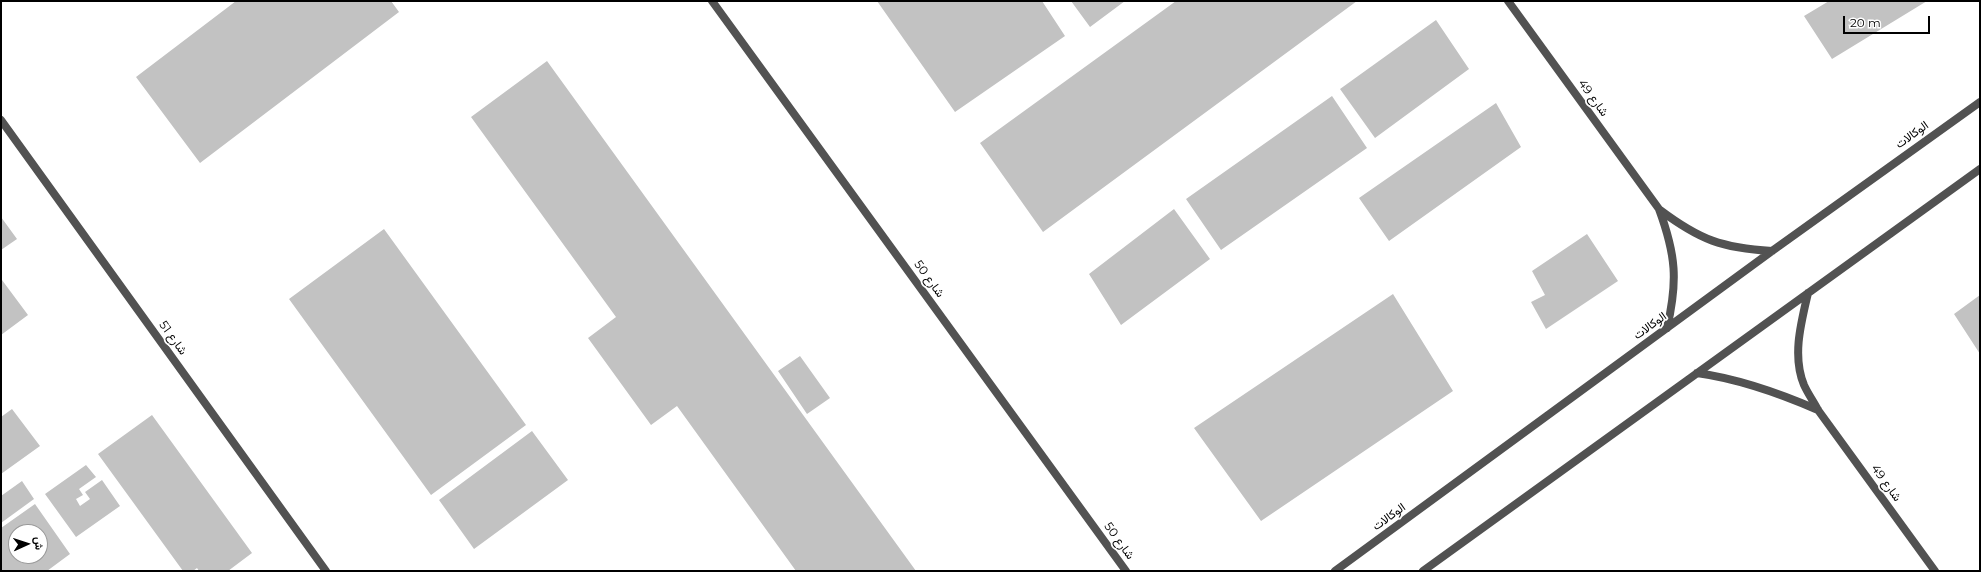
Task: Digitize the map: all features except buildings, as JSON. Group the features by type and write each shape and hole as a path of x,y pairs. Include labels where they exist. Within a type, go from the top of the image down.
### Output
{"street":[{"name":"شارع 50","path":"712,1 1126,571"},
{"name":"شارع 49","path":"1508,1 1659,209 1670,238 1675,268 1674,299 1667,328"},
{"name":"الوكالات","path":"1336,571 1772,251 1980,102"},
{"name":"شارع 51","path":"1,120 326,571"},
{"path":"1423,571 1980,169"},
{"name":"شارع 49","path":"1659,209 1684,228 1712,242 1741,249 1772,251"},
{"name":"شارع 49","path":"1808,294 1800,325 1798,358 1804,385 1818,410 1935,571"},
{"name":"شارع 49","path":"1697,373 1729,377 1788,396 1818,410"}]}
